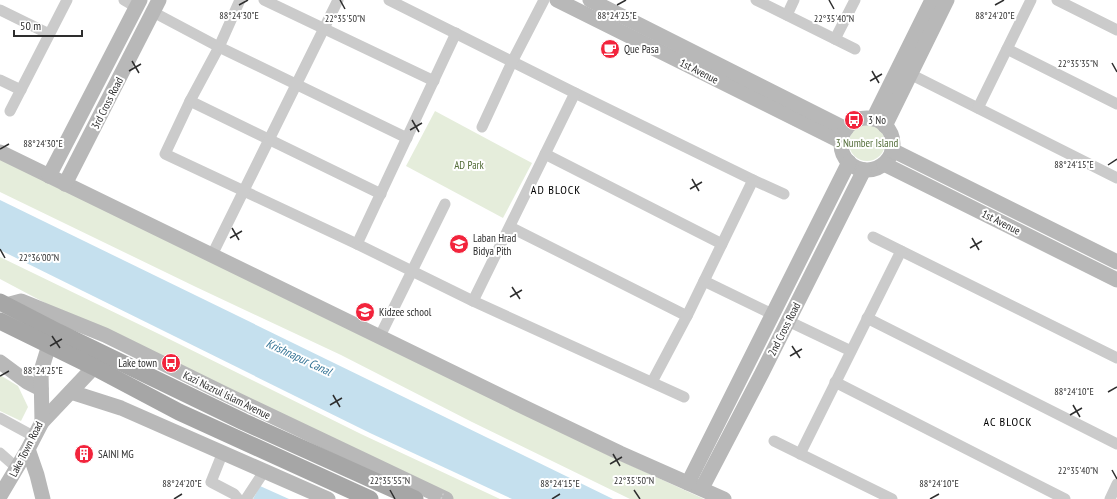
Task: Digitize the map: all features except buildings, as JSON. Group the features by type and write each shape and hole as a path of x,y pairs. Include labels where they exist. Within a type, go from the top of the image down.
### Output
{"main road":[{"name":"Kazi Nazrul Islam Avenue","path":"3,303 94,367 179,412 370,499"},
{"name":"Kazi Nazrul Islam Avenue","path":"0,321 54,339 415,499"},
{"path":"239,439 244,422"}],"street":[{"path":"10,111 67,0"},
{"path":"240,0 219,47 164,154 358,244 473,301 684,397"},
{"path":"264,0 434,81"},
{"path":"212,255 338,0"},
{"path":"389,0 575,93 784,194"},
{"path":"482,127 512,62 544,0"},
{"name":"1st Avenue","path":"557,0 844,136"},
{"path":"590,0 844,136"},
{"path":"756,0 855,49"},
{"path":"787,15 794,0"},
{"path":"835,39 855,0"},
{"path":"879,122 910,74 917,45 932,0"},
{"path":"879,122 917,45 947,0"},
{"path":"978,108 1031,0"},
{"path":"1057,0 1117,30"},
{"name":"3rd Cross Road","path":"49,176 115,49 133,2"},
{"path":"156,6 219,47 407,138"},
{"name":"3rd Cross Road","path":"65,184 156,6"},
{"path":"0,10 49,34"},
{"path":"358,244 456,34"},
{"path":"115,49 130,56"},
{"path":"1007,49 1117,104"},
{"path":"910,74 1117,178"},
{"path":"0,80 21,90"},
{"path":"473,301 575,93"},
{"path":"190,101 381,194"},
{"path":"863,119 879,122 892,137 891,155 884,164 871,170 858,168 849,162 843,153 844,136 854,122 858,120 863,119"},
{"name":"1st Avenue","path":"892,150 1117,262"},
{"path":"0,152 530,410 724,499"},
{"path":"545,154 722,244"},
{"path":"688,483 849,162"},
{"name":"1st Avenue","path":"884,164 1117,280"},
{"name":"2nd Cross Road","path":"702,488 762,373 864,170"},
{"path":"652,382 687,316 753,180"},
{"path":"380,336 445,204"},
{"path":"997,220 1004,206"},
{"path":"510,227 687,316"},
{"path":"872,236 1117,358"},
{"path":"800,454 901,250"},
{"path":"791,276 806,284"},
{"path":"704,281 772,314"},
{"name":"Kazi Nazrul Islam Avenue","path":"3,303 21,301 105,335 223,393 445,496"},
{"path":"867,318 1117,444"},
{"path":"788,321 851,351"},
{"name":"Lake Town Road","path":"0,496 42,422 41,371 54,339"},
{"path":"0,362 27,382 41,389"},
{"path":"747,365 762,373"},
{"path":"42,422 94,367"},
{"path":"835,382 1065,499"},
{"path":"71,392 121,408 328,499"},
{"path":"0,418 31,443 43,499"},
{"path":"774,441 892,499"},
{"path":"223,452 211,482 234,494 238,499"},
{"path":"0,453 17,468"},
{"path":"246,499 264,470"},
{"path":"1110,499 1117,484"}],"path":[{"path":"440,499 445,496"}],"green space":[{"name":"AD Park","path":"435,111 532,163 503,218 406,166"},
{"name":"3 Number Island","path":"867,125 877,128 882,133 885,143 882,153 877,158 867,161 857,158 852,153 849,143 852,133 857,128"},
{"path":"0,159 606,454 704,499 630,499 472,422 341,355 0,192"},
{"path":"0,257 361,434 500,499 442,499 49,305 0,279"},
{"path":"0,375 18,386 28,407 21,421 0,411"}],"water":[{"name":"Krishnapur Canal","path":"0,200 613,499 512,499 370,433 0,250"},
{"path":"260,486 289,499 253,499"}],"place":[{"name":"Que Pasa","path":"610,49"},
{"name":"3 No","path":"854,120"},
{"name":"Laban Hrad Bidya Pith","path":"459,244"},
{"name":"Kidzee school","path":"365,312"},
{"name":"Lake town","path":"171,363"},
{"name":"SAINI MG","path":"84,454"}],"district":[{"name":"AD BLOCK","path":"556,189"},
{"name":"AC BLOCK","path":"1008,421"}]}
